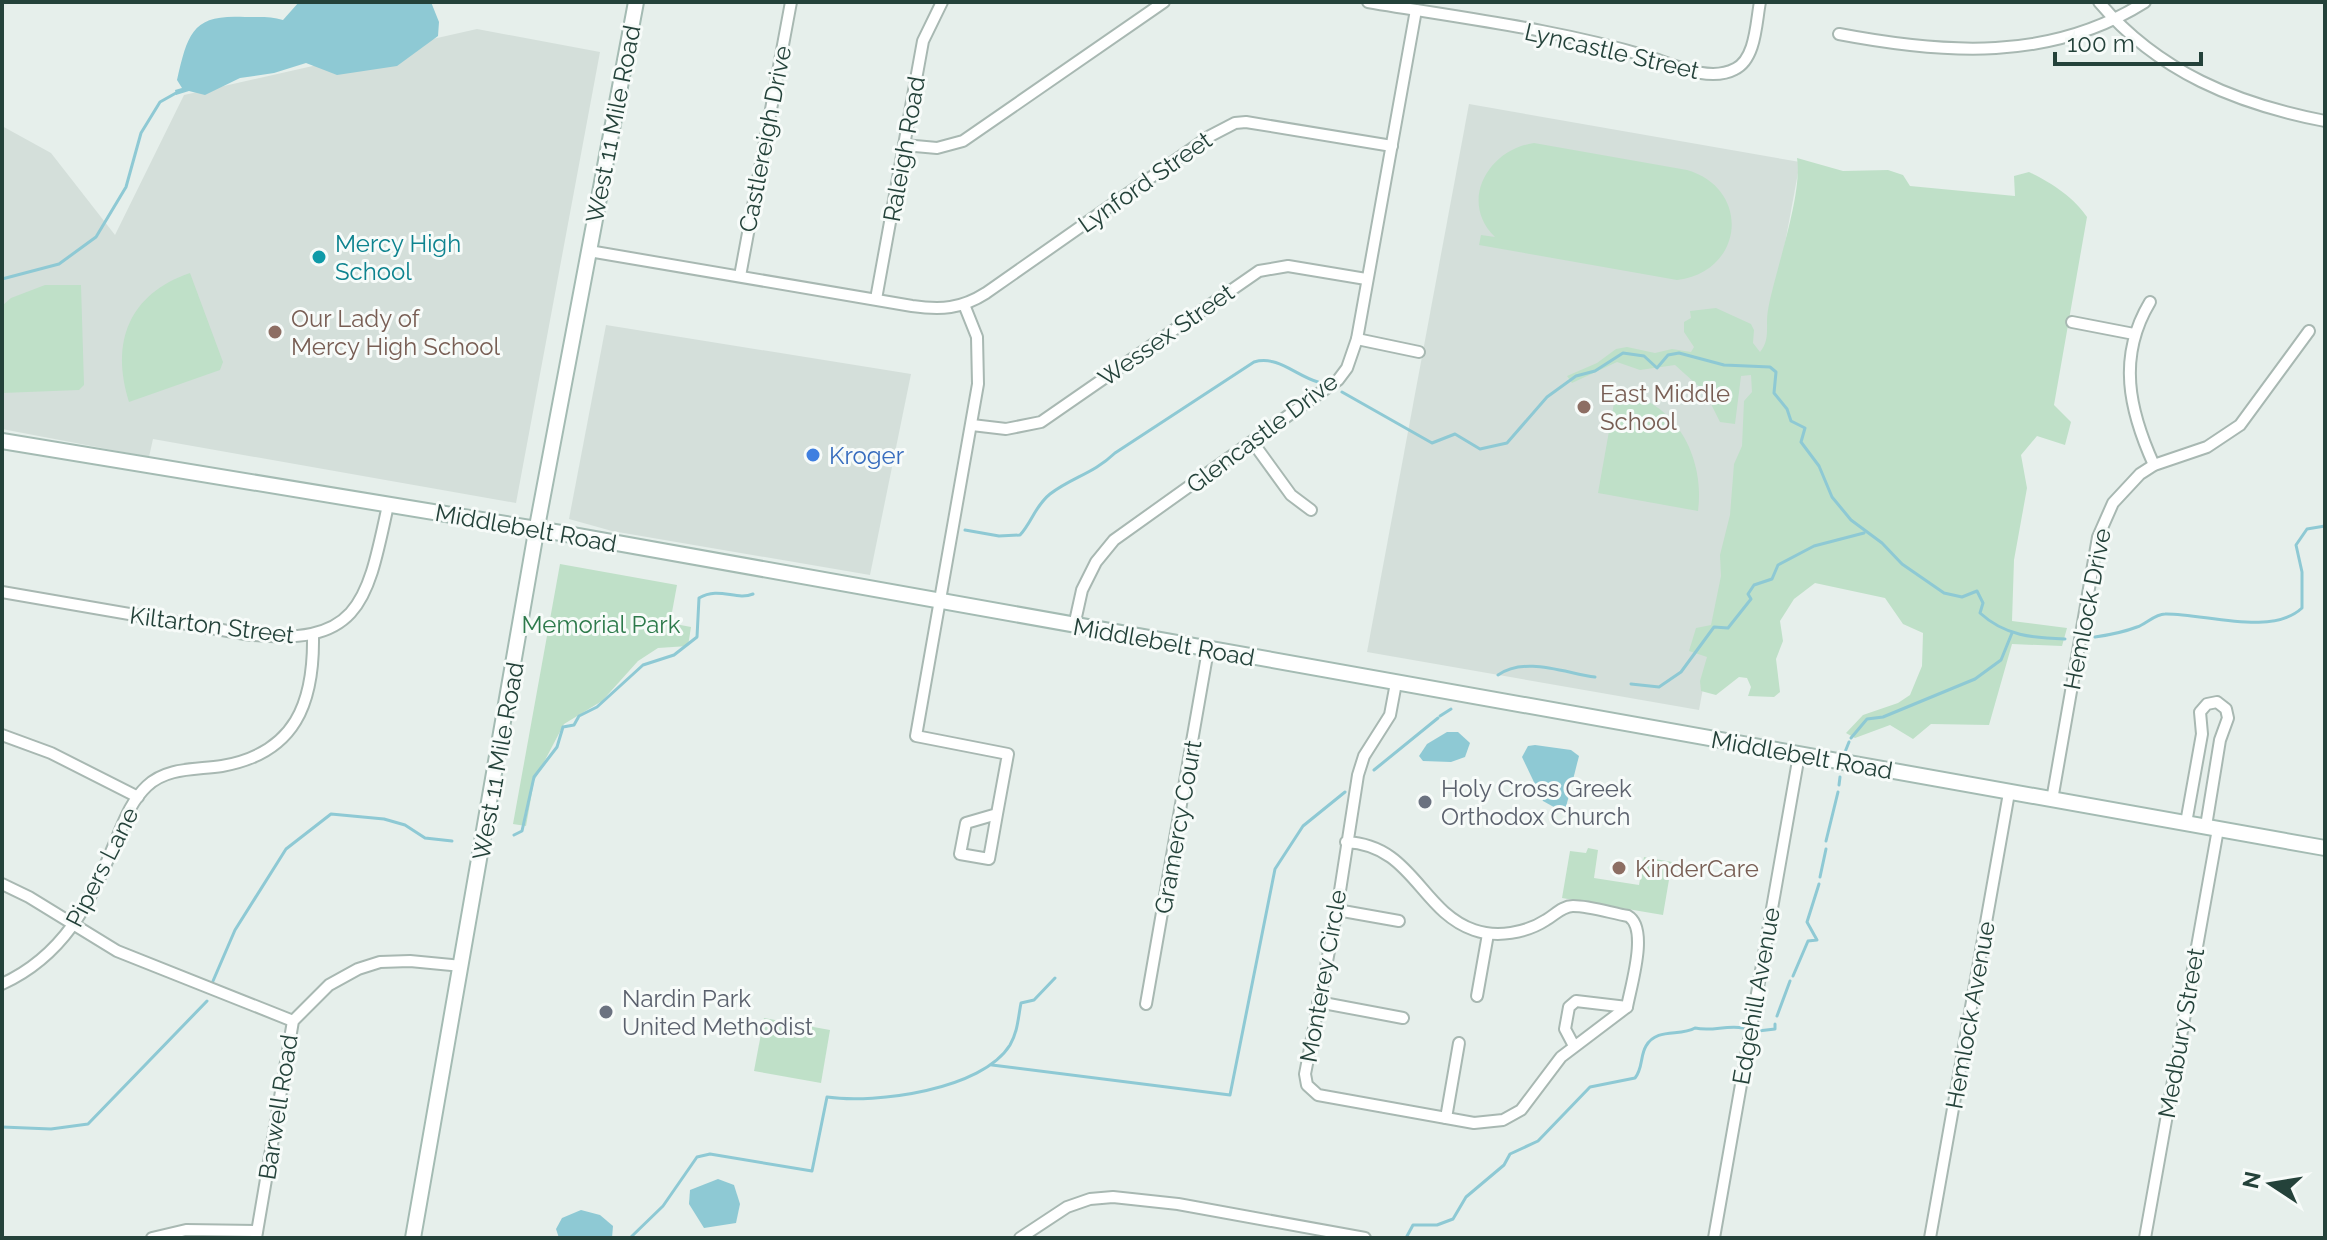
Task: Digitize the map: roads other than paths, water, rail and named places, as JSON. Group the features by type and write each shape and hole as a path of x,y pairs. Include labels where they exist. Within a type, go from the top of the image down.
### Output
{"street":[{"name":"West 11 Mile Road","path":"413,1238 536,532 636,2"},
{"name":"Castlereigh Drive","path":"740,276 791,2"},
{"name":"Raleigh Road","path":"876,299 923,41 942,2"},
{"path":"904,145 937,148 963,141 1164,2"},
{"name":"Lyncastle Street","path":"1368,2 1599,42 1685,68 1722,74 1738,68 1747,57 1760,2"},
{"path":"2099,2 2145,46 2201,83 2254,104 2325,121"},
{"path":"1839,34 1917,48 1999,49 2049,42 2115,20 2145,2"},
{"name":"Glencastle Drive","path":"1074,626 1085,582 1114,540 1254,444 1338,380 1347,368 1357,339 1416,10"},
{"name":"Lynford Street","path":"965,307 1210,136 1235,123 1258,123 1392,146"},
{"path":"589,251 929,309 965,307 977,337 979,361 972,425 916,736 1008,754 989,859 960,854 966,823 997,814"},
{"name":"Wessex Street","path":"972,425 1006,429 1041,422 1259,271 1288,266 1366,279"},
{"path":"2150,302 2134,334 2129,393 2139,433 2154,465 2207,447 2240,425 2309,331"},
{"path":"2072,322 2134,334"},
{"path":"1357,339 1419,352"},
{"name":"Middlebelt Road","path":"2,441 388,505 2325,848"},
{"path":"1254,444 1291,495 1311,510"},
{"name":"Hemlock Drive","path":"2052,800 2098,537 2113,503 2140,474 2154,465"},
{"name":"Kiltarton Street","path":"2,592 245,634 282,638 313,636 339,621 360,601 371,582 388,505"},
{"name":"Pipers Lane","path":"2,984 36,963 75,926 138,797 160,777 244,761 283,738 299,719 310,690 313,636"},
{"name":"Gramercy Court","path":"1146,1004 1208,650"},
{"name":"Monterey Circle","path":"1396,683 1390,715 1364,756 1358,775 1337,910 1305,1074 1307,1085 1318,1095 1488,1123 1521,1110 1546,1075 1574,1046 1619,1016 1627,1007"},
{"name":"Medbury Street","path":"2145,1238 2212,828 2220,740 2228,718 2226,709 2217,702 2207,704 2200,712 2202,734 2186,823"},
{"path":"2,735 62,757 138,797"},
{"name":"Edgehill Avenue","path":"1714,1238 1799,755"},
{"name":"Hemlock Avenue","path":"1930,1238 2009,793"},
{"path":"1346,842 1364,843 1395,860 1416,878 1456,923 1488,934 1533,927 1572,906 1636,920 1640,933 1627,1007 1576,1001 1569,1007 1565,1029 1574,1046"},
{"path":"2,884 156,969 293,1021"},
{"path":"1337,910 1399,921"},
{"path":"1477,996 1488,934"},
{"name":"Barwell Road","path":"257,1235 293,1021 329,985 358,969 380,962 410,961 462,966"},
{"path":"1318,1002 1403,1018"},
{"path":"1446,1118 1459,1043"},
{"path":"1020,1238 1067,1207 1090,1199 1113,1197 1178,1204 1365,1238"},
{"path":"152,1238 186,1230 257,1235"}],"water":[{"path":"299,2 431,2 439,22 438,36 397,66 337,75 306,63 274,73 240,78 205,95 189,91 176,95 175,90 182,88 177,80 185,49 196,29 214,19 228,17 283,20"},
{"path":"1447,732 1458,732 1470,743 1465,757 1451,762 1423,761 1419,756 1427,744"},
{"path":"1528,746 1571,750 1579,756 1566,807 1561,811 1543,801 1522,757"},
{"path":"718,1179 734,1185 740,1204 736,1223 704,1228 689,1204 690,1190"},
{"path":"581,1210 600,1215 613,1226 612,1238 559,1238 556,1229 562,1218"}],"waterway":[{"path":"2,279 59,264 96,237 126,187 141,133 160,102 176,93"},
{"path":"1342,392 1432,443 1455,434 1480,449 1507,443 1547,397 1576,376 1595,371 1623,353 1644,356 1657,368 1668,355 1679,353 1724,365 1770,367 1776,372 1774,393 1787,409 1791,421 1805,428 1801,442 1819,466 1832,497 1851,520 1882,543 1902,564 1944,593 1962,597 1977,591 1983,603 1980,613 1999,627 2031,636 2065,639"},
{"path":"965,530 999,536 1020,535 1050,494 1099,466 1254,362 1271,361 1318,382"},
{"path":"2095,637 2132,629 2165,614 2236,622 2273,621 2289,617 2302,608 2302,572 2296,545 2307,529 2325,526"},
{"path":"1631,684 1659,687 1681,672 1714,627 1728,628 1751,599 1748,594 1754,585 1772,579 1778,565 1814,546 1864,533"},
{"path":"514,835 522,831 534,777 557,747 563,727 574,725 579,716 597,707 643,665 674,655 697,637 699,598 713,593 753,594"},
{"path":"1851,738 1867,719 1883,717 1975,679 2001,660 2012,633"},
{"path":"1498,675 1509,669 1533,666 1595,677"},
{"path":"1440,716 1451,709"},
{"path":"1374,770 1438,718"},
{"path":"1845,752 1849,742"},
{"path":"1839,785 1840,777"},
{"path":"992,1065 1230,1095 1275,869 1303,826 1345,792"},
{"path":"1826,841 1838,792"},
{"path":"213,981 235,930 286,849 331,814 384,819 405,825 425,838 452,841"},
{"path":"1820,877 1826,849"},
{"path":"1793,976 1808,941 1817,940 1807,922 1819,884"},
{"path":"630,1238 663,1206 697,1157 710,1154 812,1171 827,1097 848,1099 899,1095 953,1083 976,1073 996,1060 1010,1045 1021,1003 1034,1000 1055,978"},
{"path":"1777,1016 1790,981"},
{"path":"2,1127 51,1129 88,1124 207,1001"},
{"path":"1758,1031 1775,1029 1775,1024"},
{"path":"1406,1238 1413,1225 1437,1225 1453,1219 1466,1197 1504,1165 1510,1154 1538,1141 1590,1087 1635,1078 1646,1046 1656,1036 1695,1028 1743,1028"}],"place":[{"name":"Mercy High School","path":"319,257"},
{"name":"Our Lady of Mercy High School","path":"275,332"},
{"name":"East Middle School","path":"1584,407"},
{"name":"Kroger","path":"813,455"},
{"name":"Holy Cross Greek Orthodox Church","path":"1425,802"},
{"name":"KinderCare","path":"1619,868"},
{"name":"Nardin Park United Methodist","path":"606,1012"}],"park label":[{"name":"Memorial Park","path":"601,624"}]}
